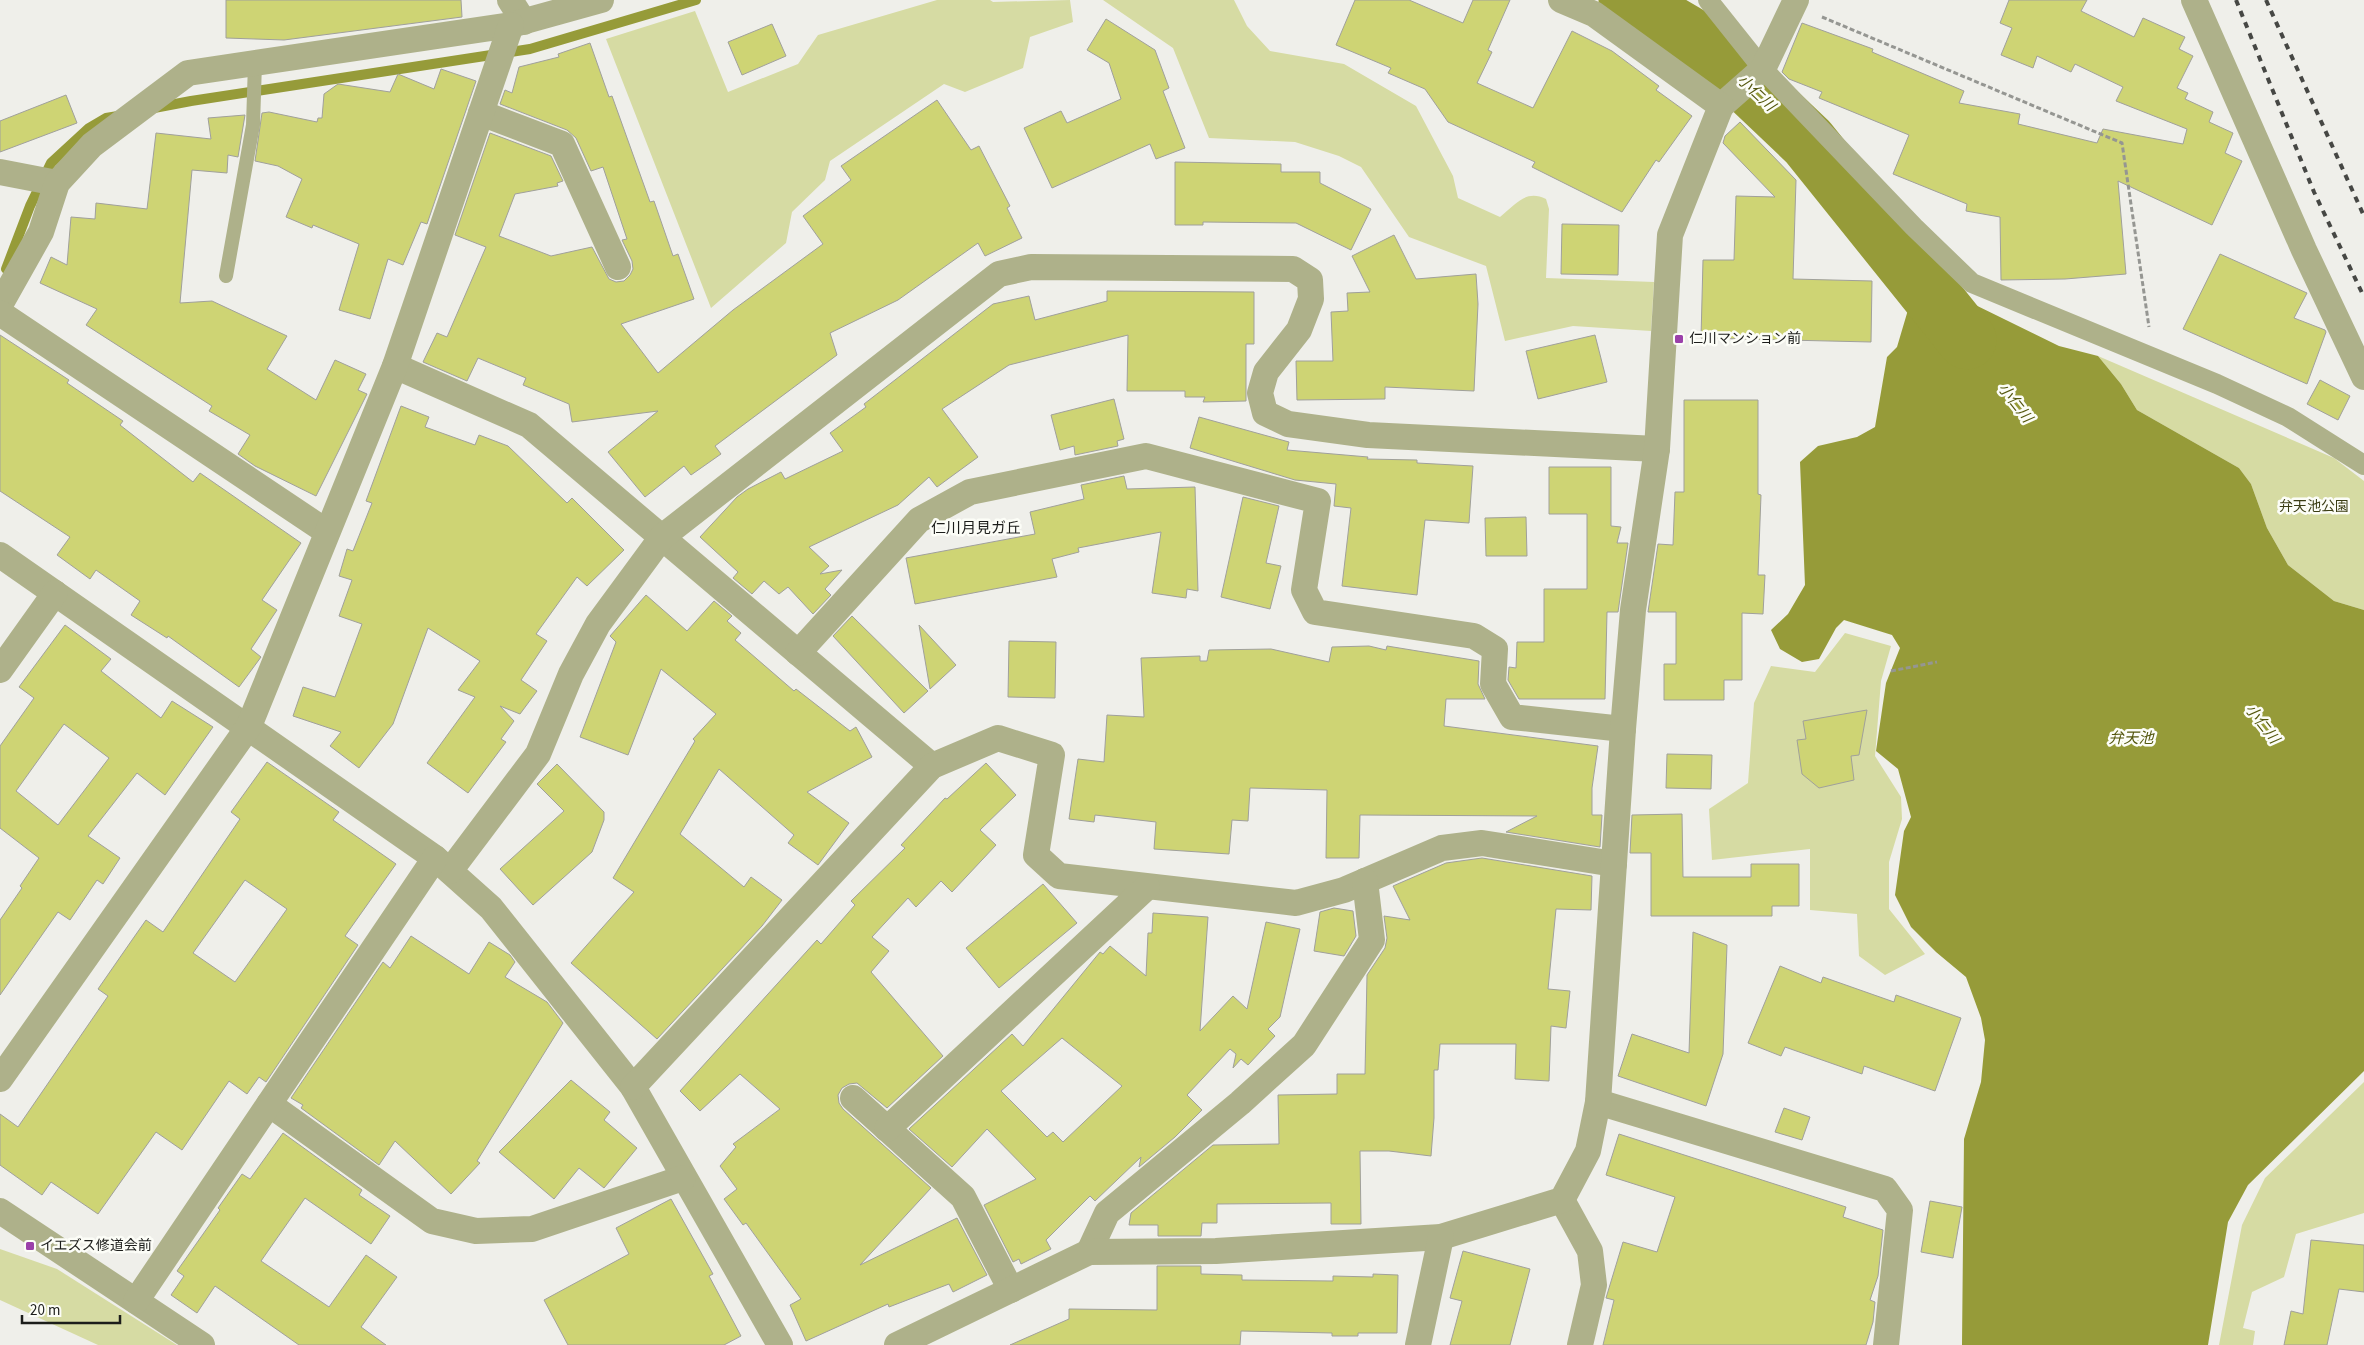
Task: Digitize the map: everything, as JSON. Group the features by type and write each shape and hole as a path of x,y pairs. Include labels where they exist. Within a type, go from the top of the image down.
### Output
{"street":[{"path":"0,305 41,232 56,183 92,146 188,73 255,66 514,20 601,0"},
{"path":"1562,0 1594,14 1722,105"},
{"path":"1708,0 1762,70 1914,227 1972,283 2217,384 2288,417 2364,465"},
{"path":"2194,0 2300,242 2364,377"},
{"path":"897,1345 1089,1252 1216,1251 1441,1237 1562,1200 1588,1151 1598,1102 1623,729 1633,610 1657,449 1670,235 1722,105 1762,70 1795,2"},
{"path":"0,1079 248,726 395,366 514,20"},
{"path":"481,113 562,144 618,267"},
{"path":"10,174 56,183"},
{"path":"136,1301 269,1104 442,864 538,754 571,674 598,624 662,537 1000,274 1031,267 1293,270 1310,280 1311,299 1299,330 1266,372 1260,393 1265,413 1288,424 1368,435 1657,449"},
{"path":"0,313 328,532"},
{"path":"395,366 529,425 932,766"},
{"path":"798,653 919,520 970,492 1146,456 1318,501 1304,590 1315,612 1474,636 1495,650 1493,684 1512,717 1623,729"},
{"path":"0,555 248,726 442,864 491,908 632,1087 780,1345"},
{"path":"0,670 55,593"},
{"path":"632,1087 932,766 998,738 1052,755 1036,855 1059,876 1296,903 1344,890 1442,848 1482,843 1614,864"},
{"path":"1089,1252 1107,1213 1240,1103 1304,1045 1372,940 1365,881"},
{"path":"887,1129 1147,887"},
{"path":"853,1098 963,1197 1011,1290"},
{"path":"1598,1102 1885,1189 1900,1210 1886,1345"},
{"path":"269,1104 432,1221 476,1231 532,1229 683,1178"},
{"path":"1562,1200 1590,1251 1594,1285 1580,1345"},
{"path":"0,1211 202,1345"},
{"path":"1418,1345 1441,1237"}],"lane":[{"path":"226,276 253,113 255,66"}],"path":[{"path":"1795,2 2122,143 2153,358"},
{"path":"1891,671 1936,662"}],"green space":[{"path":"937,0 990,0 993,2 1070,0 1073,22 1030,37 1023,68 965,92 944,84 830,161 825,180 792,212 786,243 711,308 606,39 695,11 728,92 798,64 818,35"},
{"path":"1103,0 1234,0 1247,26 1270,51 1344,64 1416,106 1453,176 1458,198 1500,217 1521,199 1539,196 1546,199 1549,209 1546,278 1654,282 1651,331 1573,326 1505,341 1486,266 1409,237 1361,167 1339,156 1295,142 1209,138 1173,48"},
{"name":"弁天池公園","path":"2098,356 2334,458 2364,481 2364,610 2334,601 2288,565 2267,528 2251,484 2239,468 2137,410 2121,384"},
{"path":"1845,633 1891,646 1881,681 1875,756 1901,797 1902,819 1889,862 1889,909 1925,954 1885,975 1859,956 1857,914 1810,910 1810,849 1712,860 1709,809 1748,783 1754,703 1771,666 1815,672"},
{"path":"2364,1082 2364,1213 2296,1234 2284,1277 2252,1292 2243,1328 2255,1331 2253,1345 2219,1345 2242,1225 2265,1178"},
{"path":"0,1249 57,1269 177,1345 98,1345 0,1300"}],"water":[{"name":"弁天池","path":"1927,268 1955,295 2059,346 2098,356 2121,384 2137,410 2239,468 2251,484 2267,528 2288,565 2334,601 2364,610 2364,1071 2248,1185 2228,1222 2208,1345 1962,1345 1964,1139 1981,1082 1985,1040 1981,1018 1966,977 1936,952 1911,927 1895,895 1904,831 1911,817 1898,769 1876,751 1886,683 1900,648 1892,635 1844,620 1836,628 1819,659 1802,662 1780,649 1771,630 1788,614 1805,585 1800,462 1818,446 1857,437 1875,427 1887,357 1897,347 1913,293 1910,283"}],"building":[{"path":"226,0 461,0 462,17 284,40 226,38"},
{"path":"1355,0 1409,0 1463,23 1473,0 1510,0 1488,50 1492,52 1477,83 1533,108 1572,31 1612,51 1659,86 1656,90 1692,116 1659,162 1656,160 1622,212 1532,167 1535,162 1448,122 1425,89 1388,73 1391,68 1336,45"},
{"path":"2009,0 2087,0 2081,11 2134,37 2143,18 2185,37 2179,49 2193,56 2177,88 2188,93 2185,99 2213,112 2209,122 2233,133 2225,153 2242,161 2212,225 2118,181 2126,274 2065,279 2001,280 2000,217 1966,211 1967,204 1893,174 1909,135 1819,98 1822,92 1789,79 1782,72 1802,23 1873,49 1872,52 1964,91 1959,103 2020,114 2018,124 2097,143 2103,129 2183,144 2187,129 2116,101 2123,87 2075,64 2071,72 2037,56 2033,68 2001,55 2012,28 2000,23"},
{"path":"1106,19 1155,50 1169,88 1163,91 1185,148 1156,159 1150,144 1052,188 1024,128 1061,111 1067,123 1121,99 1109,63 1087,50"},
{"path":"772,24 786,56 742,75 728,42"},
{"path":"590,43 609,97 612,96 650,202 654,201 673,256 678,254 694,299 621,324 658,373 733,310 823,244 803,216 851,180 841,166 937,100 971,150 979,146 1010,206 1007,208 1022,238 985,256 978,243 898,300 830,333 837,355 715,446 721,454 691,475 684,466 645,497 608,452 658,411 572,422 569,404 523,385 526,378 478,358 467,381 423,362 437,333 447,337 486,247 455,235 490,133 551,156 563,181 557,183 558,186 515,194 499,236 551,256 592,247 609,279 616,282 624,281 630,275 633,269 632,261 622,240 627,239 603,167 591,171 576,138 567,130 500,104 505,90 512,93 519,67 559,57 558,54"},
{"path":"441,69 476,81 427,224 421,222 403,265 388,259 370,319 339,310 359,244 313,225 312,228 286,217 302,179 278,166 255,161 262,113 269,112 317,122 318,118 322,118 324,94 338,84 390,92 398,74 434,89"},
{"path":"66,95 77,123 0,152 0,121"},
{"path":"245,115 238,157 228,155 227,173 192,170 180,303 212,301 287,336 267,369 316,400 335,360 366,374 358,390 367,394 316,496 255,466 238,454 250,435 209,411 212,406 86,325 97,309 40,283 51,257 67,265 71,217 95,219 96,203 147,209 156,133 211,139 208,118"},
{"path":"1740,122 1796,180 1793,279 1872,281 1871,342 1701,338 1703,260 1734,260 1736,196 1775,197 1723,143 1725,136"},
{"path":"1175,162 1281,164 1281,172 1320,172 1320,183 1371,209 1351,250 1296,223 1203,222 1203,225 1175,225"},
{"path":"1562,224 1619,225 1618,275 1561,274"},
{"path":"1394,235 1416,279 1476,274 1478,304 1474,391 1385,387 1385,399 1297,400 1296,361 1333,361 1331,312 1348,311 1347,293 1370,292 1352,256"},
{"path":"2220,254 2307,293 2294,318 2326,332 2307,384 2183,329"},
{"path":"1107,291 1254,292 1254,344 1246,344 1246,401 1203,402 1205,397 1185,397 1185,391 1127,391 1128,335 1009,365 942,409 978,457 937,487 929,477 898,505 809,547 829,566 820,574 842,570 825,589 831,595 813,614 788,587 779,594 764,581 752,594 733,578 738,572 700,537 737,497 748,489 781,472 785,479 843,451 830,433 866,407 864,404 993,304 1029,296 1035,320 1107,301"},
{"path":"0,335 69,380 67,383 123,421 120,425 193,482 200,473 301,543 262,600 277,610 251,649 261,657 239,687 168,636 167,638 131,615 140,601 96,570 90,579 57,555 70,537 0,491"},
{"path":"1595,335 1607,382 1538,399 1526,351"},
{"path":"2320,380 2350,396 2338,420 2307,404"},
{"path":"1114,399 1124,439 1117,441 1118,446 1075,455 1074,446 1060,450 1051,415"},
{"path":"1684,400 1758,400 1758,494 1761,495 1758,575 1765,575 1763,614 1742,613 1742,680 1724,680 1724,700 1664,700 1664,664 1676,664 1676,612 1648,612 1658,544 1673,545 1675,492 1684,492"},
{"path":"401,406 429,417 425,427 475,445 479,435 508,446 567,503 572,498 624,550 587,586 577,577 536,634 547,641 521,680 537,691 520,714 500,706 514,721 501,739 506,742 468,793 427,763 475,697 458,690 480,661 428,628 393,724 359,768 330,746 341,732 293,716 303,687 335,697 362,624 339,616 352,580 339,576 347,549 353,551 372,503 366,501"},
{"path":"1199,417 1289,442 1287,450 1368,457 1367,459 1417,460 1417,463 1473,466 1469,523 1425,520 1417,595 1342,586 1351,508 1334,506 1336,484 1295,480 1190,448"},
{"path":"1549,467 1611,467 1611,526 1621,527 1617,543 1628,543 1618,612 1607,612 1605,699 1519,699 1508,680 1509,667 1516,668 1517,642 1544,642 1544,589 1587,589 1587,514 1549,514"},
{"path":"1124,476 1127,489 1195,487 1198,591 1187,589 1186,598 1152,593 1161,532 1078,548 1079,552 1052,559 1057,577 915,604 906,558 1035,534 1030,512 1084,499 1081,485"},
{"path":"1243,497 1279,506 1266,563 1281,566 1270,609 1221,597"},
{"path":"1526,517 1527,556 1486,556 1485,518"},
{"path":"646,595 687,631 714,601 732,616 727,621 741,633 735,640 794,691 796,689 850,731 856,727 872,757 807,792 849,823 818,865 788,843 794,835 719,769 680,834 744,887 751,877 782,900 762,926 657,1039 571,963 634,892 613,878 695,741 693,739 716,714 661,669 628,755 580,737 616,642 610,636"},
{"path":"852,616 928,691 904,713 833,636"},
{"path":"65,625 111,659 101,671 161,718 172,701 213,727 165,795 137,773 88,836 120,858 103,884 97,880 70,920 58,912 0,995 0,920 22,888 20,886 39,858 0,828 0,746 34,698 19,687","holes":["64,724 109,758 58,825 16,791"]},
{"path":"919,625 956,665 930,689"},
{"path":"1009,641 1056,642 1055,698 1008,697"},
{"path":"1369,646 1386,650 1387,646 1479,661 1478,684 1485,699 1446,699 1444,726 1598,746 1592,788 1592,815 1602,815 1600,847 1506,832 1537,816 1360,815 1359,858 1326,858 1327,790 1250,788 1248,821 1232,820 1229,854 1154,849 1156,822 1095,815 1094,822 1069,819 1078,759 1104,762 1107,715 1144,717 1141,658 1200,656 1200,661 1207,661 1209,650 1271,649 1329,662 1332,647"},
{"path":"1867,710 1859,755 1851,756 1854,780 1819,788 1802,774 1797,740 1806,739 1803,721"},
{"path":"1667,754 1712,755 1711,789 1666,788"},
{"path":"267,762 339,812 333,820 396,864 345,936 358,945 266,1082 259,1077 247,1094 229,1081 182,1150 156,1132 98,1214 51,1182 42,1195 0,1165 0,1114 18,1127 108,996 98,989 146,920 163,932 240,819 231,812","holes":["245,880 287,909 235,982 193,953"]},
{"path":"986,763 1016,795 980,830 996,845 952,892 941,881 916,907 908,898 872,937 889,951 871,972 943,1056 887,1108 857,1083 849,1084 842,1088 838,1095 839,1103 843,1109 931,1188 860,1265 957,1218 987,1275 953,1292 949,1284 889,1307 888,1304 806,1341 790,1305 801,1299 746,1223 743,1225 724,1199 737,1189 720,1166 736,1147 733,1144 780,1109 740,1074 700,1111 680,1091 817,940 821,944 855,905 851,901 905,848 901,845 945,798 947,799"},
{"path":"557,764 604,812 604,820 592,852 533,905 500,869 564,811 537,784"},
{"path":"1682,814 1683,877 1751,877 1751,864 1799,864 1799,906 1772,906 1772,916 1651,916 1651,853 1630,853 1632,815"},
{"path":"1482,858 1592,876 1591,910 1556,909 1548,989 1570,991 1566,1028 1551,1026 1549,1081 1515,1079 1516,1044 1440,1044 1438,1070 1434,1070 1434,1118 1431,1156 1389,1151 1360,1151 1361,1224 1331,1224 1331,1203 1217,1204 1217,1223 1202,1223 1201,1236 1158,1236 1158,1225 1129,1225 1131,1213 1213,1145 1279,1144 1278,1095 1337,1094 1337,1074 1365,1074 1367,975 1385,948 1387,938 1384,916 1410,920 1393,886 1446,863"},
{"path":"1043,884 1077,923 999,988 966,948"},
{"path":"1334,908 1353,911 1356,936 1344,956 1314,951 1320,912"},
{"path":"1153,913 1208,917 1200,1031 1233,996 1247,1009 1266,922 1300,929 1280,1017 1268,1029 1275,1036 1248,1065 1241,1059 1233,1068 1236,1054 1230,1049 1187,1095 1202,1110 1175,1137 1139,1167 1141,1157 1095,1201 1090,1196 1046,1240 1051,1249 1021,1264 1019,1259 1013,1262 984,1205 1036,1179 987,1129 952,1167 909,1129 1012,1034 1023,1046 1100,952 1103,954 1110,946 1146,976 1148,933 1152,933","holes":["1062,1038 1122,1086 1063,1142 1053,1132 1047,1137 1001,1091"]},
{"path":"1693,932 1727,945 1723,1054 1706,1106 1618,1076 1632,1034 1689,1053"},
{"path":"411,936 469,974 489,942 510,955 515,962 505,977 547,1002 563,1023 477,1161 480,1163 451,1194 395,1141 379,1165 301,1108 303,1105 291,1098 383,962 390,968"},
{"path":"1780,966 1821,983 1823,977 1894,1002 1896,995 1961,1018 1935,1091 1864,1066 1862,1074 1785,1047 1781,1056 1748,1043"},
{"path":"571,1080 610,1112 604,1120 637,1148 604,1188 579,1168 554,1199 499,1152"},
{"path":"1784,1108 1810,1117 1802,1140 1775,1132"},
{"path":"283,1133 362,1190 359,1195 390,1216 371,1244 305,1198 261,1261 329,1307 366,1255 397,1277 361,1327 386,1345 299,1345 215,1286 197,1313 171,1295 184,1276 177,1271 220,1210 218,1208 242,1174 250,1179"},
{"path":"1619,1134 1846,1207 1843,1217 1883,1230 1878,1276 1870,1300 1875,1302 1873,1322 1866,1345 1603,1345 1614,1300 1606,1298 1623,1242 1657,1252 1675,1197 1606,1175"},
{"path":"671,1199 713,1274 709,1276 741,1336 724,1345 568,1345 544,1300 629,1254 616,1228"},
{"path":"1930,1201 1962,1207 1953,1258 1921,1252"},
{"path":"2311,1240 2364,1245 2364,1292 2339,1289 2327,1345 2284,1345 2291,1311 2303,1314"},
{"path":"1463,1251 1530,1269 1510,1345 1450,1345 1462,1301 1450,1298"},
{"path":"1157,1266 1201,1266 1201,1274 1242,1275 1242,1280 1333,1281 1333,1276 1373,1277 1373,1274 1398,1275 1397,1333 1358,1333 1358,1336 1332,1336 1332,1333 1241,1331 1240,1345 1010,1345 1069,1319 1069,1309 1157,1310"}],"waterway":[{"path":"154,108 530,49 696,0"},
{"name":"小仁川","path":"1628,0 1708,47 1808,142 1967,340"},
{"path":"6,269 30,206 51,163 89,128 106,118 118,116"}],"railway":[{"path":"2236,0 2314,192 2364,297"},
{"path":"2266,0 2364,216"}],"place":[{"name":"仁川マンション前","path":"1679,339"},
{"name":"イエズス修道会前","path":"30,1246"}],"district":[{"name":"仁川月見ガ丘","path":"976,528"}]}
